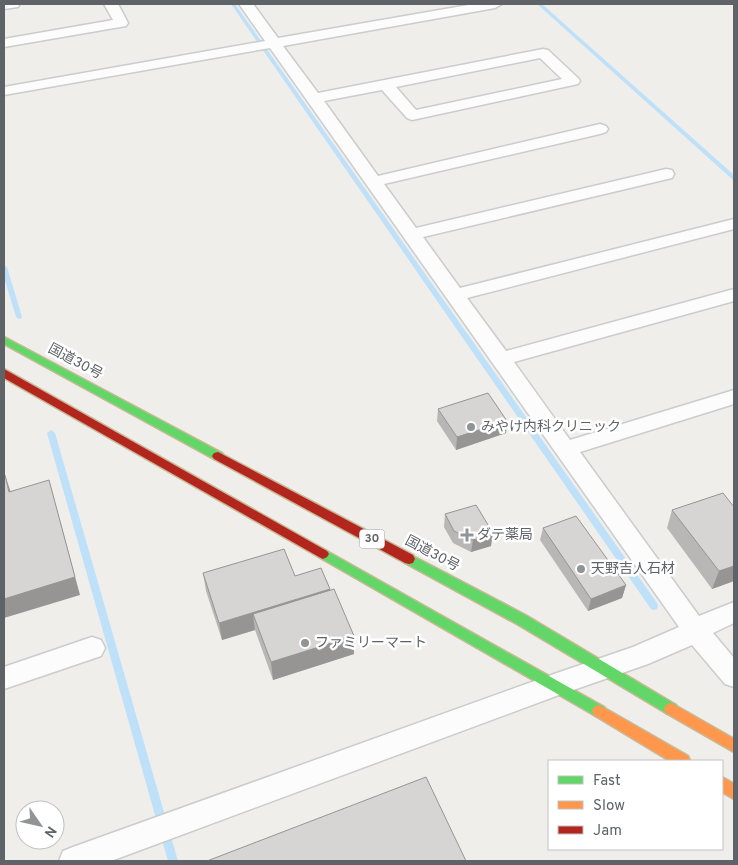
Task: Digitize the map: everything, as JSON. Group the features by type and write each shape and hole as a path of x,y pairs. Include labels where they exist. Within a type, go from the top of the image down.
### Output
{"highway":[{"name":"国道30号","path":"4,340 522,620 734,746"},
{"path":"4,373 554,685 681,760"},
{"path":"723,785 734,792"}],"street":[{"path":"4,5 13,4"},
{"path":"4,43 121,23 111,4"},
{"path":"246,4 266,45 313,100 695,630 734,676"},
{"path":"4,91 495,4"},
{"path":"313,100 386,85 543,53 572,81 412,115 386,85"},
{"path":"372,182 600,130"},
{"path":"410,235 666,174"},
{"path":"454,295 733,226"},
{"path":"500,359 734,295"},
{"path":"565,449 734,397"},
{"path":"73,861 603,667 639,656 678,640 734,612"},
{"path":"4,678 92,648"}],"building":[{"path":"488,393 507,421 457,437 438,409"},
{"path":"4,475 9,492 49,480 75,577 4,599"},
{"path":"723,493 734,507 734,566 719,571 672,510"},
{"path":"476,505 493,533 473,540 454,531 445,514"},
{"name":"天野吉人石材","path":"576,516 626,585 591,599 543,528"},
{"path":"284,549 295,576 321,568 330,589 219,623 203,573"},
{"name":"ファミリーマート","path":"334,589 354,636 271,662 253,614"},
{"path":"426,777 466,861 207,861"}],"waterway":[{"path":"233,4 654,606"},
{"path":"539,4 734,178"},
{"path":"4,267 19,317"},
{"path":"51,433 173,861"}],"traffic: fast":[{"path":"4,340 218,456"},
{"path":"323,554 599,711"},
{"path":"409,559 522,620 671,709"}],"traffic: slow":[{"path":"671,709 734,746"},
{"path":"599,711 681,760"},
{"path":"723,785 734,792"}],"traffic: jam":[{"path":"4,373 323,554"},
{"path":"218,456 409,559"}],"place":[{"name":"みやけ内科クリニック","path":"471,427"},
{"name":"ダテ薬局","path":"467,535"},
{"name":"天野吉人石材","path":"581,569"},
{"name":"ファミリーマート","path":"305,643"}]}
